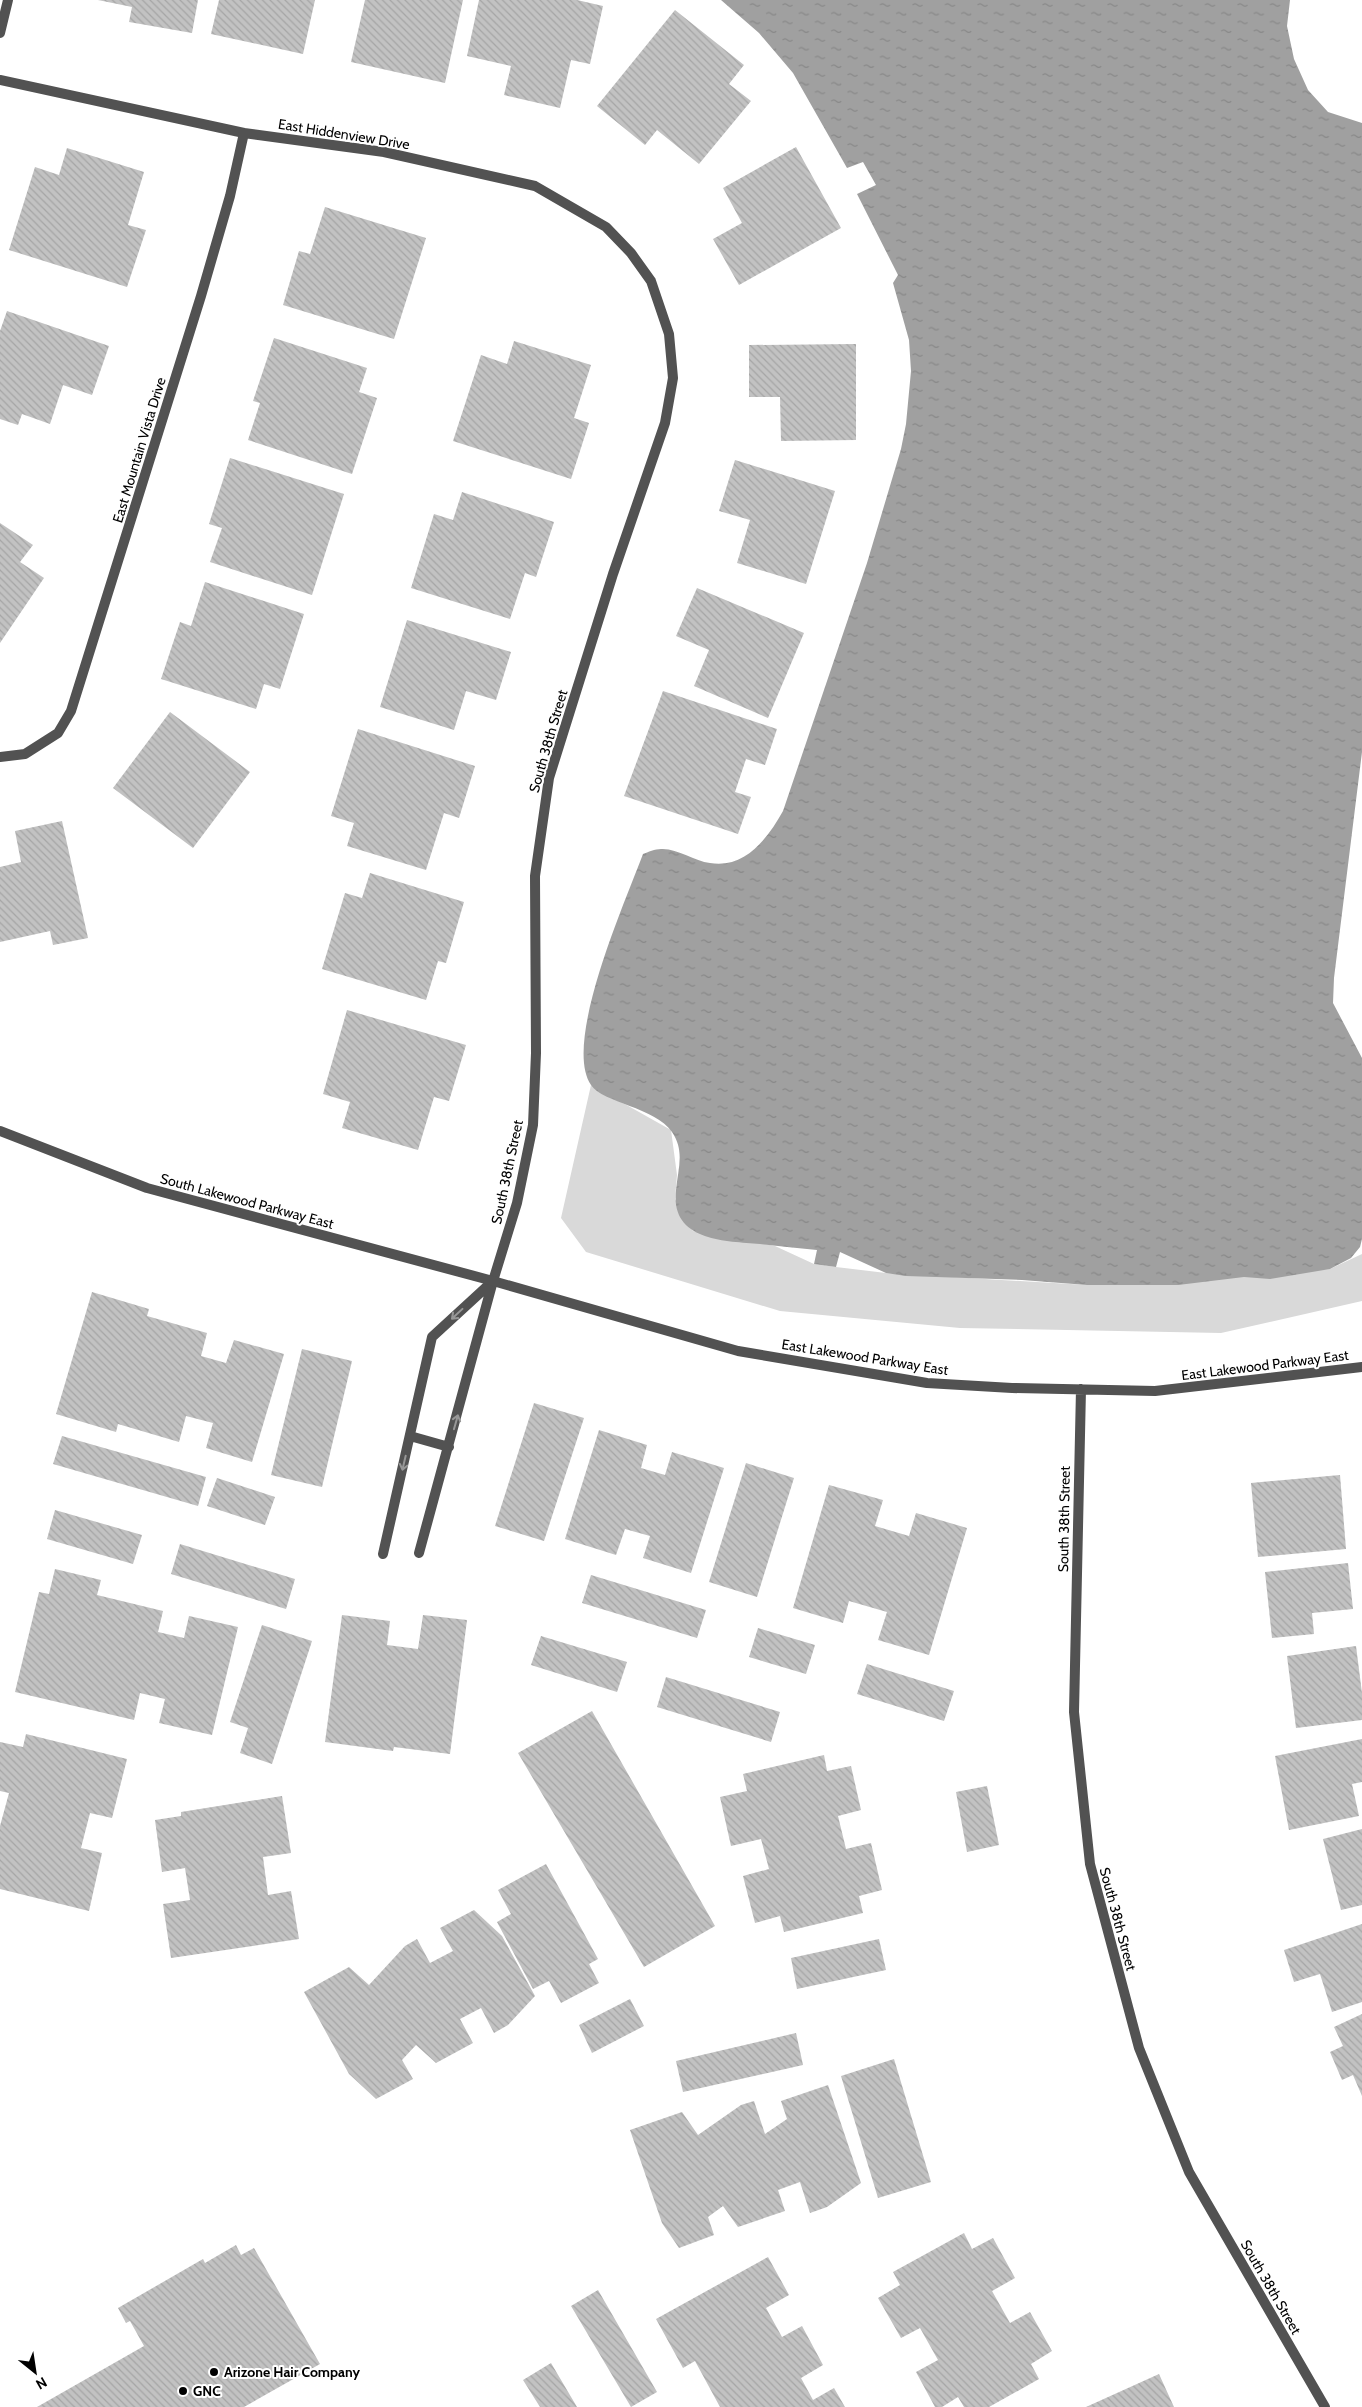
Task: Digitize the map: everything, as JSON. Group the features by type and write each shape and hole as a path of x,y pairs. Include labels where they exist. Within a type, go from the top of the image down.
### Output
{"street":[{"path":"0,33 8,0"},
{"name":"East Hiddenview Drive","path":"0,80 244,133 384,152 535,186 606,227 631,253 650,281"},
{"name":"East Mountain Vista Drive","path":"0,757 25,754 58,733 71,711 201,296 230,196 244,133"},
{"name":"South 38th Street","path":"419,1553 493,1281 517,1203 533,1125 536,1053 535,876 549,778 613,574 665,423 673,378 669,334 650,281"},
{"name":"South Lakewood Parkway East","path":"0,1131 147,1188 493,1281"},
{"path":"383,1554 432,1337 493,1281"},
{"name":"East Lakewood Parkway East","path":"493,1281 738,1351 927,1383 1156,1391 1362,1367"},
{"name":"South 38th Street","path":"1081,1389 1074,1712 1090,1864 1139,2048 1189,2172 1325,2407"},
{"path":"410,1436 449,1447"}],"shaded area":[{"path":"591,1085 671,1130 677,1175 675,1199 693,1231 775,1246 814,1264 886,1273 1087,1285 1330,1269 1362,1254 1362,1301 1221,1333 960,1328 780,1311 586,1252 561,1218"}],"water":[{"path":"721,0 1290,0 1287,26 1294,59 1308,90 1328,112 1362,123 1362,752 1334,978 1333,1003 1362,1058 1362,1239 1360,1247 1351,1258 1330,1269 1270,1279 1244,1277 1178,1285 1087,1285 1022,1280 906,1276 886,1273 840,1252 836,1267 814,1264 817,1250 716,1239 690,1229 682,1220 676,1207 680,1153 672,1132 654,1117 606,1096 591,1085 584,1065 585,1038 590,1006 611,936 643,854 667,849 710,863 723,864 734,861 745,856 763,841 783,811 867,563 901,449 906,424 911,371 909,340 893,283 898,275 857,194 876,185 863,162 847,168 793,73 759,33"}],"building":[{"path":"98,0 198,0 192,33 129,22 132,7"},
{"path":"219,0 315,0 303,54 211,34"},
{"path":"365,0 463,0 445,83 351,62"},
{"path":"479,0 577,0 603,6 590,64 571,60 560,108 504,95 511,66 467,56"},
{"path":"675,10 744,65 729,84 751,101 699,164 657,130 645,145 597,106"},
{"path":"796,147 841,228 739,285 713,239 742,223 723,188"},
{"path":"67,148 144,172 128,225 146,230 127,287 9,250 35,167 59,175"},
{"path":"325,207 426,238 394,339 283,305 299,251 310,254"},
{"path":"7,311 109,346 92,395 63,385 50,424 22,414 18,425 0,419 0,331"},
{"path":"274,338 367,368 359,392 377,398 352,474 248,440 260,403 253,401"},
{"path":"514,341 591,365 574,418 589,423 571,479 453,441 481,355 507,364"},
{"path":"856,344 856,440 781,441 780,397 749,397 749,345"},
{"path":"230,458 344,494 312,595 210,562 222,528 209,524"},
{"path":"735,460 835,491 806,584 737,563 750,520 719,511"},
{"path":"462,492 554,522 536,577 525,573 510,619 411,588 434,514 453,520"},
{"path":"0,523 33,545 20,562 44,578 0,643"},
{"path":"205,582 304,614 280,689 264,684 256,709 161,679 180,622 191,626"},
{"path":"697,588 804,633 768,718 694,686 709,650 676,636"},
{"path":"407,620 511,652 496,700 466,691 454,730 380,707"},
{"path":"663,691 777,729 765,765 746,759 735,792 751,797 738,834 624,796"},
{"path":"170,712 250,772 193,848 113,788"},
{"path":"358,729 475,766 459,818 444,813 426,870 347,846 354,823 331,816"},
{"path":"62,821 88,938 53,945 50,931 0,942 0,867 21,862 15,831"},
{"path":"370,873 464,902 446,963 438,961 426,1000 322,969 345,893 362,898"},
{"path":"347,1010 466,1045 449,1101 434,1097 418,1150 342,1128 350,1102 323,1094"},
{"path":"92,1292 149,1309 147,1316 207,1333 201,1356 226,1363 234,1340 284,1354 252,1462 206,1448 213,1423 186,1416 179,1442 118,1424 116,1432 56,1414"},
{"path":"302,1349 352,1361 322,1487 271,1475"},
{"path":"534,1403 584,1418 544,1541 495,1526"},
{"path":"599,1430 647,1445 641,1468 665,1475 672,1452 724,1468 691,1573 643,1558 650,1536 625,1529 616,1555 565,1539"},
{"path":"62,1436 206,1477 198,1506 53,1464"},
{"path":"746,1463 794,1478 757,1597 709,1582"},
{"path":"1340,1475 1346,1549 1258,1557 1251,1483"},
{"path":"217,1478 275,1497 265,1525 207,1506"},
{"path":"829,1485 883,1500 875,1526 909,1536 916,1513 967,1528 929,1655 878,1640 887,1612 849,1601 843,1623 793,1608"},
{"path":"55,1510 142,1535 133,1564 47,1539"},
{"path":"180,1544 295,1579 286,1609 171,1574"},
{"path":"1348,1563 1353,1609 1312,1613 1314,1634 1272,1638 1265,1572"},
{"path":"55,1569 101,1580 97,1595 163,1611 158,1632 184,1638 189,1616 238,1627 212,1735 159,1723 165,1699 140,1693 134,1720 15,1692 39,1592 49,1594"},
{"path":"591,1575 706,1610 697,1638 582,1603"},
{"path":"342,1615 390,1621 387,1645 418,1649 423,1615 467,1620 450,1754 394,1747 393,1751 325,1742"},
{"path":"262,1625 312,1641 272,1764 240,1753 248,1728 230,1722"},
{"path":"758,1628 815,1645 806,1674 749,1657"},
{"path":"541,1636 627,1662 617,1692 531,1665"},
{"path":"1356,1646 1362,1693 1362,1720 1296,1728 1287,1656"},
{"path":"867,1664 954,1691 944,1721 857,1694"},
{"path":"666,1677 780,1712 771,1742 657,1707"},
{"path":"592,1711 715,1926 644,1967 518,1753"},
{"path":"26,1734 127,1759 112,1818 90,1813 81,1848 102,1853 89,1911 0,1889 0,1826 9,1793 0,1791 0,1742 23,1747"},
{"path":"1362,1739 1362,1782 1352,1784 1359,1816 1289,1830 1275,1756"},
{"path":"824,1755 827,1771 851,1766 861,1810 838,1816 846,1849 871,1843 882,1890 859,1896 863,1913 784,1932 780,1916 755,1923 743,1876 769,1869 761,1839 731,1846 720,1797 747,1791 743,1774"},
{"path":"987,1786 999,1845 967,1852 956,1792"},
{"path":"282,1796 291,1853 263,1857 268,1895 291,1891 299,1939 171,1958 163,1904 190,1900 185,1868 162,1872 155,1820 181,1816 181,1812"},
{"path":"1362,1829 1362,1905 1341,1910 1323,1839"},
{"path":"546,1864 598,1959 589,1964 599,1983 561,2003 549,1981 533,1989 497,1922 511,1914 498,1890"},
{"path":"474,1910 502,1936 535,1996 508,2025 494,2033 481,2008 460,2019 473,2043 436,2063 416,2045 402,2060 413,2079 376,2099 349,2074 304,1992 349,1967 369,1985 405,1946 417,1939 430,1963 453,1951 440,1928"},
{"path":"1362,1924 1362,2002 1332,2012 1320,1974 1294,1982 1284,1950"},
{"path":"879,1939 886,1970 797,1989 791,1958"},
{"path":"630,1999 644,2026 592,2053 579,2025"},
{"path":"1362,2014 1362,2096 1353,2075 1342,2080 1330,2052 1343,2046 1334,2027"},
{"path":"796,2033 803,2065 683,2092 676,2061"},
{"path":"894,2059 931,2182 878,2198 841,2076"},
{"path":"828,2085 861,2183 827,2207 810,2213 800,2182 778,2190 785,2211 738,2227 723,2206 708,2217 714,2235 679,2248 662,2223 630,2130 682,2112 698,2135 741,2105 754,2101 765,2134 787,2119 781,2101"},
{"path":"964,2233 972,2249 993,2238 1015,2278 992,2291 1010,2323 1030,2312 1052,2351 1031,2364 1039,2379 989,2407 964,2407 958,2397 942,2407 935,2407 916,2372 938,2360 920,2328 901,2338 878,2298 900,2285 893,2272"},
{"path":"236,2245 241,2255 254,2248 320,2364 244,2407 37,2407 144,2346 130,2321 126,2323 118,2308 203,2259 205,2263"},
{"path":"768,2257 789,2295 766,2308 782,2337 802,2326 823,2365 801,2378 813,2400 834,2388 845,2407 720,2407 695,2361 683,2368 656,2319"},
{"path":"598,2290 657,2392 631,2407 571,2306"},
{"path":"551,2363 577,2407 540,2407 523,2380"},
{"path":"1159,2374 1174,2407 1086,2407"}],"place":[{"name":"Arizone Hair Company","path":"214,2372"},
{"name":"GNC","path":"183,2391"}]}
